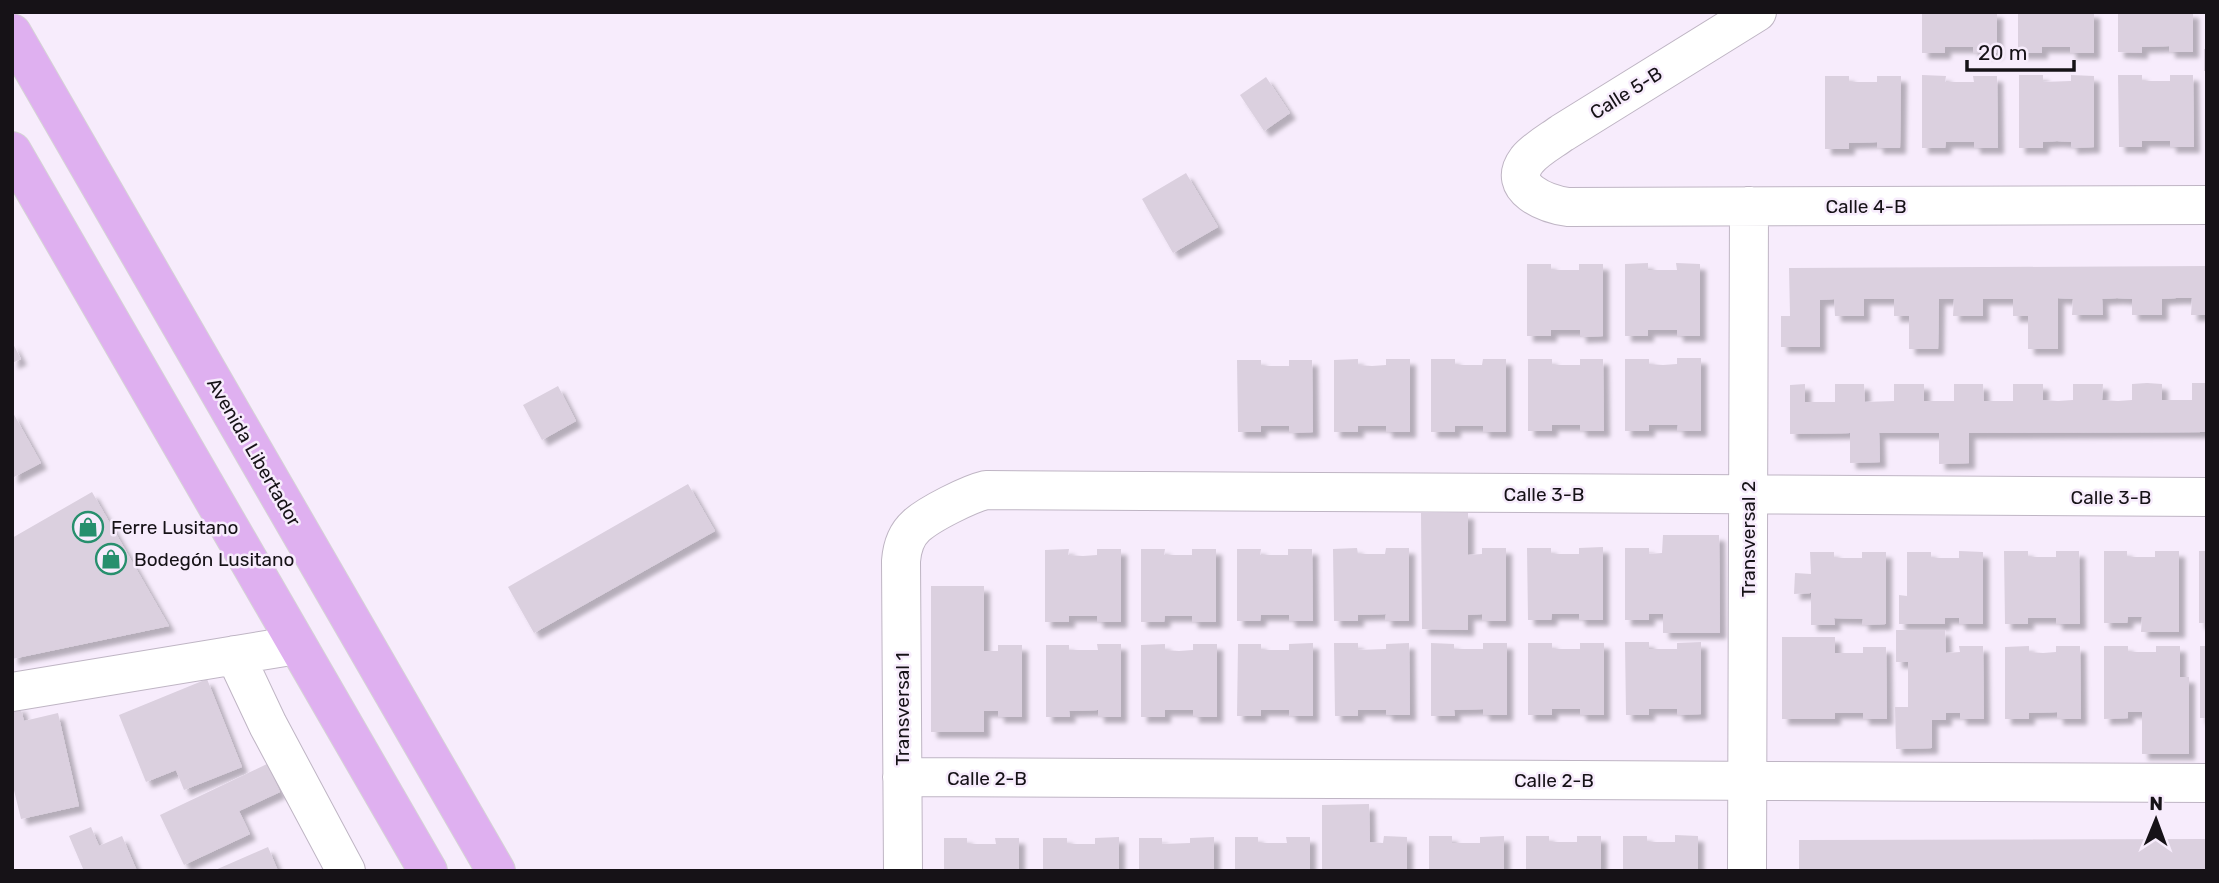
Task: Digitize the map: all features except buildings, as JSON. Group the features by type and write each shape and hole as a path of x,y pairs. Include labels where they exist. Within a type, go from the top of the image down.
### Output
{"main road":[{"name":"Avenida Libertador","path":"16,49 496,871"},
{"path":"12,151 428,871"}],"street":[{"name":"Calle 5-B","path":"1529,193 1522,175 1529,158 1562,133 1758,12"},
{"name":"Calle 4-B","path":"1529,193 1552,205 1567,207 2207,205"},
{"name":"Transversal 2","path":"1747,871 1749,206"},
{"name":"Calle 3-B","path":"903,547 916,526 973,493 986,490 2207,497"},
{"name":"Transversal 1","path":"903,547 903,871"},
{"path":"12,692 297,645"},
{"path":"235,655 268,724 346,871"},
{"name":"Calle 2-B","path":"902,777 2207,783"}],"place":[{"name":"Ferre Lusitano","path":"88,527"},
{"name":"Bodegón Lusitano","path":"111,559"}]}
